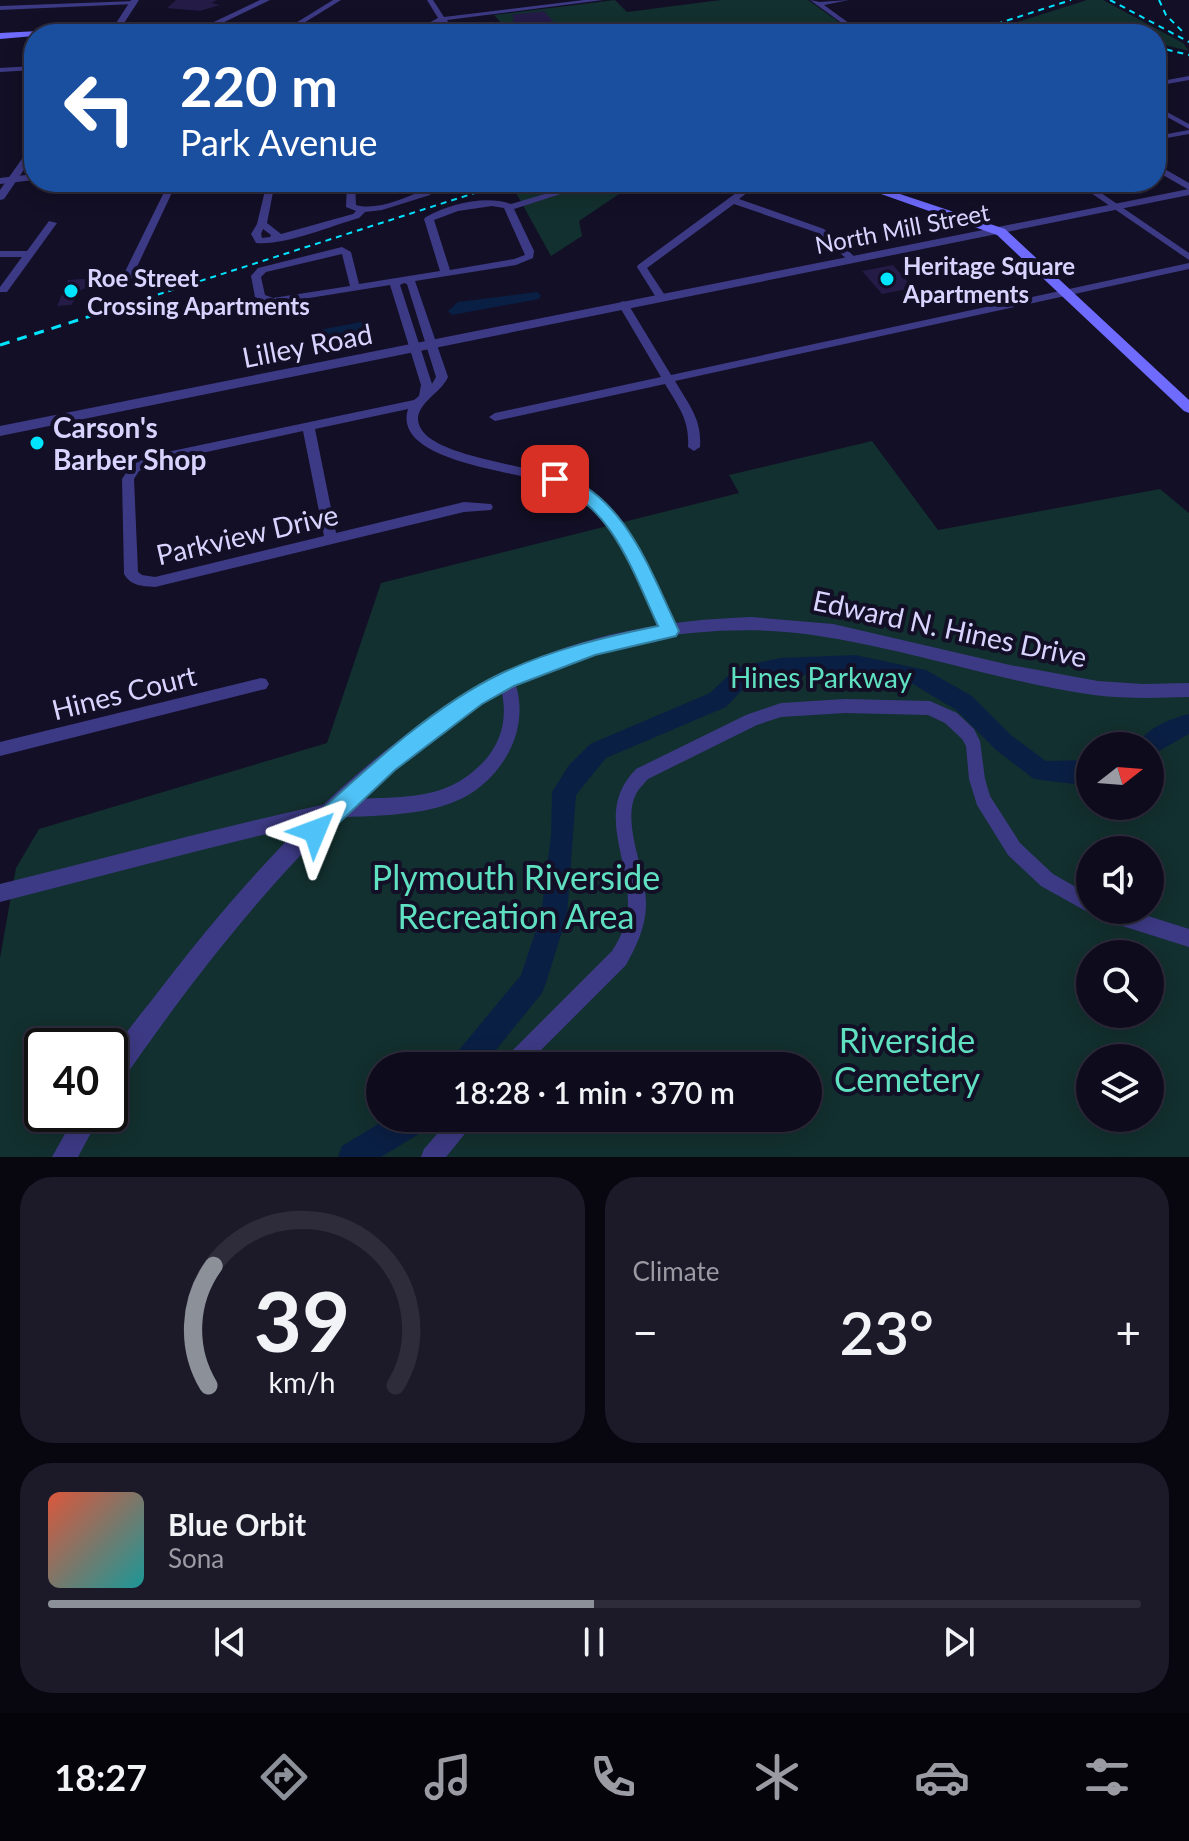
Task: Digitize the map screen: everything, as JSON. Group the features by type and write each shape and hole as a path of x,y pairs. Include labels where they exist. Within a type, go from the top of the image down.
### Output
{"main road":[{"path":"0,36 24,35"},
{"path":"884,192 1001,232 1069,292 1189,408"}],"street":[{"path":"214,24 266,0"},
{"path":"298,24 338,0"},
{"path":"430,0 444,24"},
{"path":"435,24 442,19 600,0"},
{"path":"815,2 846,0"},
{"path":"0,8 135,1"},
{"path":"120,24 135,1"},
{"path":"815,2 847,24"},
{"path":"0,70 24,69"},
{"path":"1166,82 1189,78"},
{"path":"1166,114 1189,129"},
{"path":"1166,135 1189,129"},
{"path":"0,197 24,163"},
{"path":"1166,174 1189,190"},
{"path":"0,181 24,178"},
{"name":"North Mill Street","path":"623,304 1001,232 1189,190"},
{"path":"122,288 168,192"},
{"path":"269,192 262,224 256,234 259,241 356,216 362,210"},
{"path":"350,192 351,207 362,210 379,208 428,192"},
{"path":"509,208 561,192"},
{"path":"661,297 641,268 743,192"},
{"path":"1093,192 1189,257"},
{"path":"732,200 821,231 853,260"},
{"path":"355,287 346,252 342,250 262,270 256,276 260,297 264,301 403,280 516,262 530,256 504,203 440,214 429,219 446,273"},
{"path":"3,290 52,223"},
{"path":"262,224 276,234 275,239"},
{"path":"0,254 29,254"},
{"path":"495,417 1189,266"},
{"path":"423,400 427,385 395,284 403,280 411,282 442,377 438,387 411,416 415,431 436,447 478,462 569,483 596,502 613,521 629,548 669,631"},
{"path":"623,304 691,418 695,430 694,447"},
{"name":"Lilley Road","path":"0,431 623,304"},
{"name":"Parkview Drive","path":"423,400 153,459 138,465 128,479 130,568 138,580 155,582 464,507 486,507"},
{"path":"308,426 331,539"},
{"name":"Edward N. Hines Drive","path":"128,1053 210,943 335,810 387,763 442,722 507,680 593,647 669,631 748,625 832,630 1067,686 1132,692 1189,690"},
{"path":"0,893 335,810 421,804 444,799 469,787 490,767 509,740 513,715 507,680"},
{"name":"Hines Court","path":"0,749 261,684"},
{"path":"525,1052 619,958 626,945 637,904 625,819 624,800 630,785 642,774 752,720 781,710 831,706 925,707 951,718 968,734 974,746 977,779 983,799 1001,833 1029,865 1076,897"},
{"path":"1144,924 1189,938"},
{"path":"64,1157 79,1132"},
{"path":"432,1157 453,1132"}],"green space":[{"path":"615,0 627,12 721,0 808,0 842,24 512,24 501,23 494,15"},
{"path":"1087,0 1103,0 1148,24 1011,24"},
{"path":"1166,34 1183,43 1189,51 1166,45"},
{"path":"516,192 622,192 579,221 582,236 551,256"},
{"name":"Hines Parkway","path":"872,441 938,530 1160,489 1189,513 1189,1157 0,1157 0,958 16,868 39,829 327,743 381,583 739,493 729,475"}],"water":[{"path":"537,292 541,295 539,299 452,315 448,311 458,302"},
{"path":"361,322 371,324 372,329 329,340 321,339 320,331 324,329"}],"building":[{"path":"176,0 217,0 212,3 220,5 200,11 167,8"},
{"path":"544,11 555,24 516,24 511,15"},
{"name":"Heritage Square Apartments","path":"893,265 913,288 882,294 862,271"},
{"name":"Roe Street Crossing Apartments","path":"97,278 93,288 82,289 71,305 57,306 68,280"}],"waterway":[{"path":"475,1052 532,983 554,915 563,835 564,792 577,773 598,751 625,737 718,700 743,675 780,667 855,664 918,676 964,703 1004,743 1042,771 1076,773"},
{"path":"1164,735 1174,728 1189,724"},
{"path":"353,1157 393,1132"}],"railway":[{"path":"996,24 1071,0"},
{"path":"1110,0 1155,24"},
{"path":"1159,0 1166,15 1183,32"},
{"path":"1166,30 1189,42"},
{"path":"1166,49 1189,55"},
{"path":"116,308 478,192"},
{"path":"0,345 122,306"}],"place":[{"name":"Heritage Square Apartments","path":"887,279"},
{"name":"Roe Street Crossing Apartments","path":"71,291"},
{"name":"Carson's Barber Shop","path":"37,443"}],"route":[{"path":"315,831 387,763 475,698 537,667 593,647 669,631 637,562 613,521 596,502 569,483 555,479"}],"park label":[{"name":"Plymouth Riverside Recreation Area","path":"516,896"},
{"name":"Riverside Cemetery","path":"907,1058"}]}
